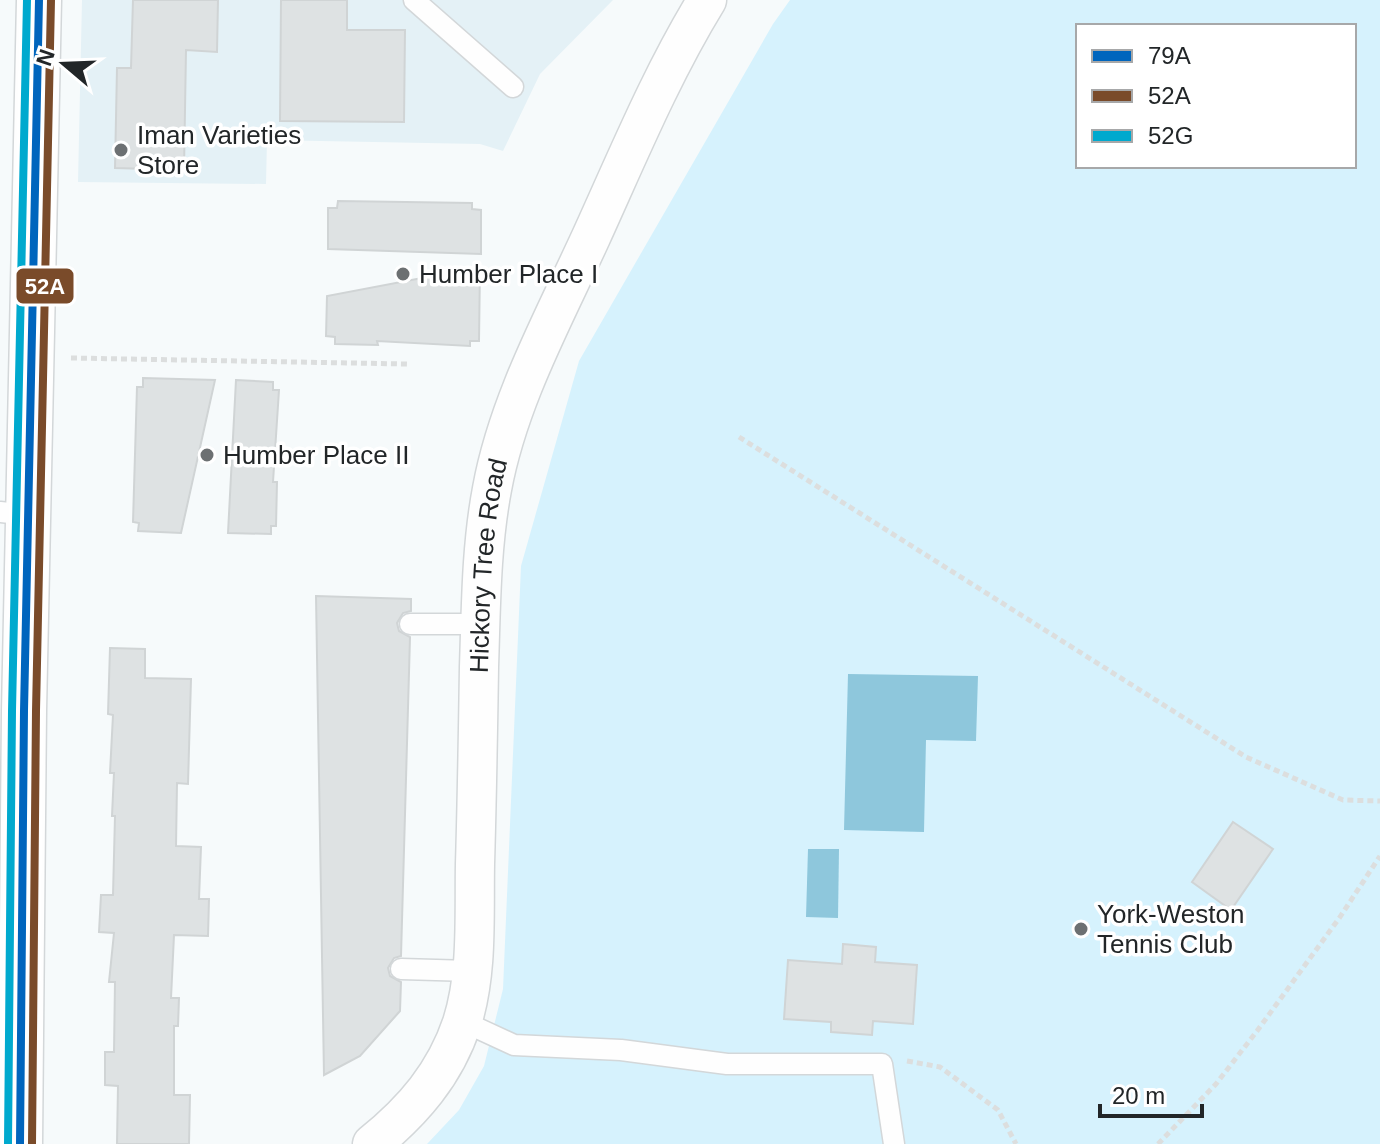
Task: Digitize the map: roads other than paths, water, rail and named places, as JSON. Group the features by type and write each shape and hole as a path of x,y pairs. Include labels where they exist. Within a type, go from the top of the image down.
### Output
{"main road":[{"path":"20,1144 24,711 15,514 39,0"}],"street":[{"name":"Hickory Tree Road","path":"372,1144 400,1121 425,1094 440,1072 462,1021 471,971 481,586 492,487 506,434 520,395 673,60 707,0"}],"lane":[{"path":"414,0 513,87"},
{"path":"410,624 480,624"},
{"path":"401,969 471,971"},
{"path":"462,1021 514,1045 621,1050 727,1064 882,1064 894,1144"}],"water":[{"path":"848,674 978,676 976,741 926,740 924,832 844,830"},
{"path":"808,849 839,849 838,918 806,917"}],"place":[{"name":"Iman Varieties Store","path":"121,150"},
{"name":"Humber Place I","path":"403,274"},
{"name":"Humber Place II","path":"207,455"},
{"name":"York-Weston Tennis Club","path":"1081,929"}]}
